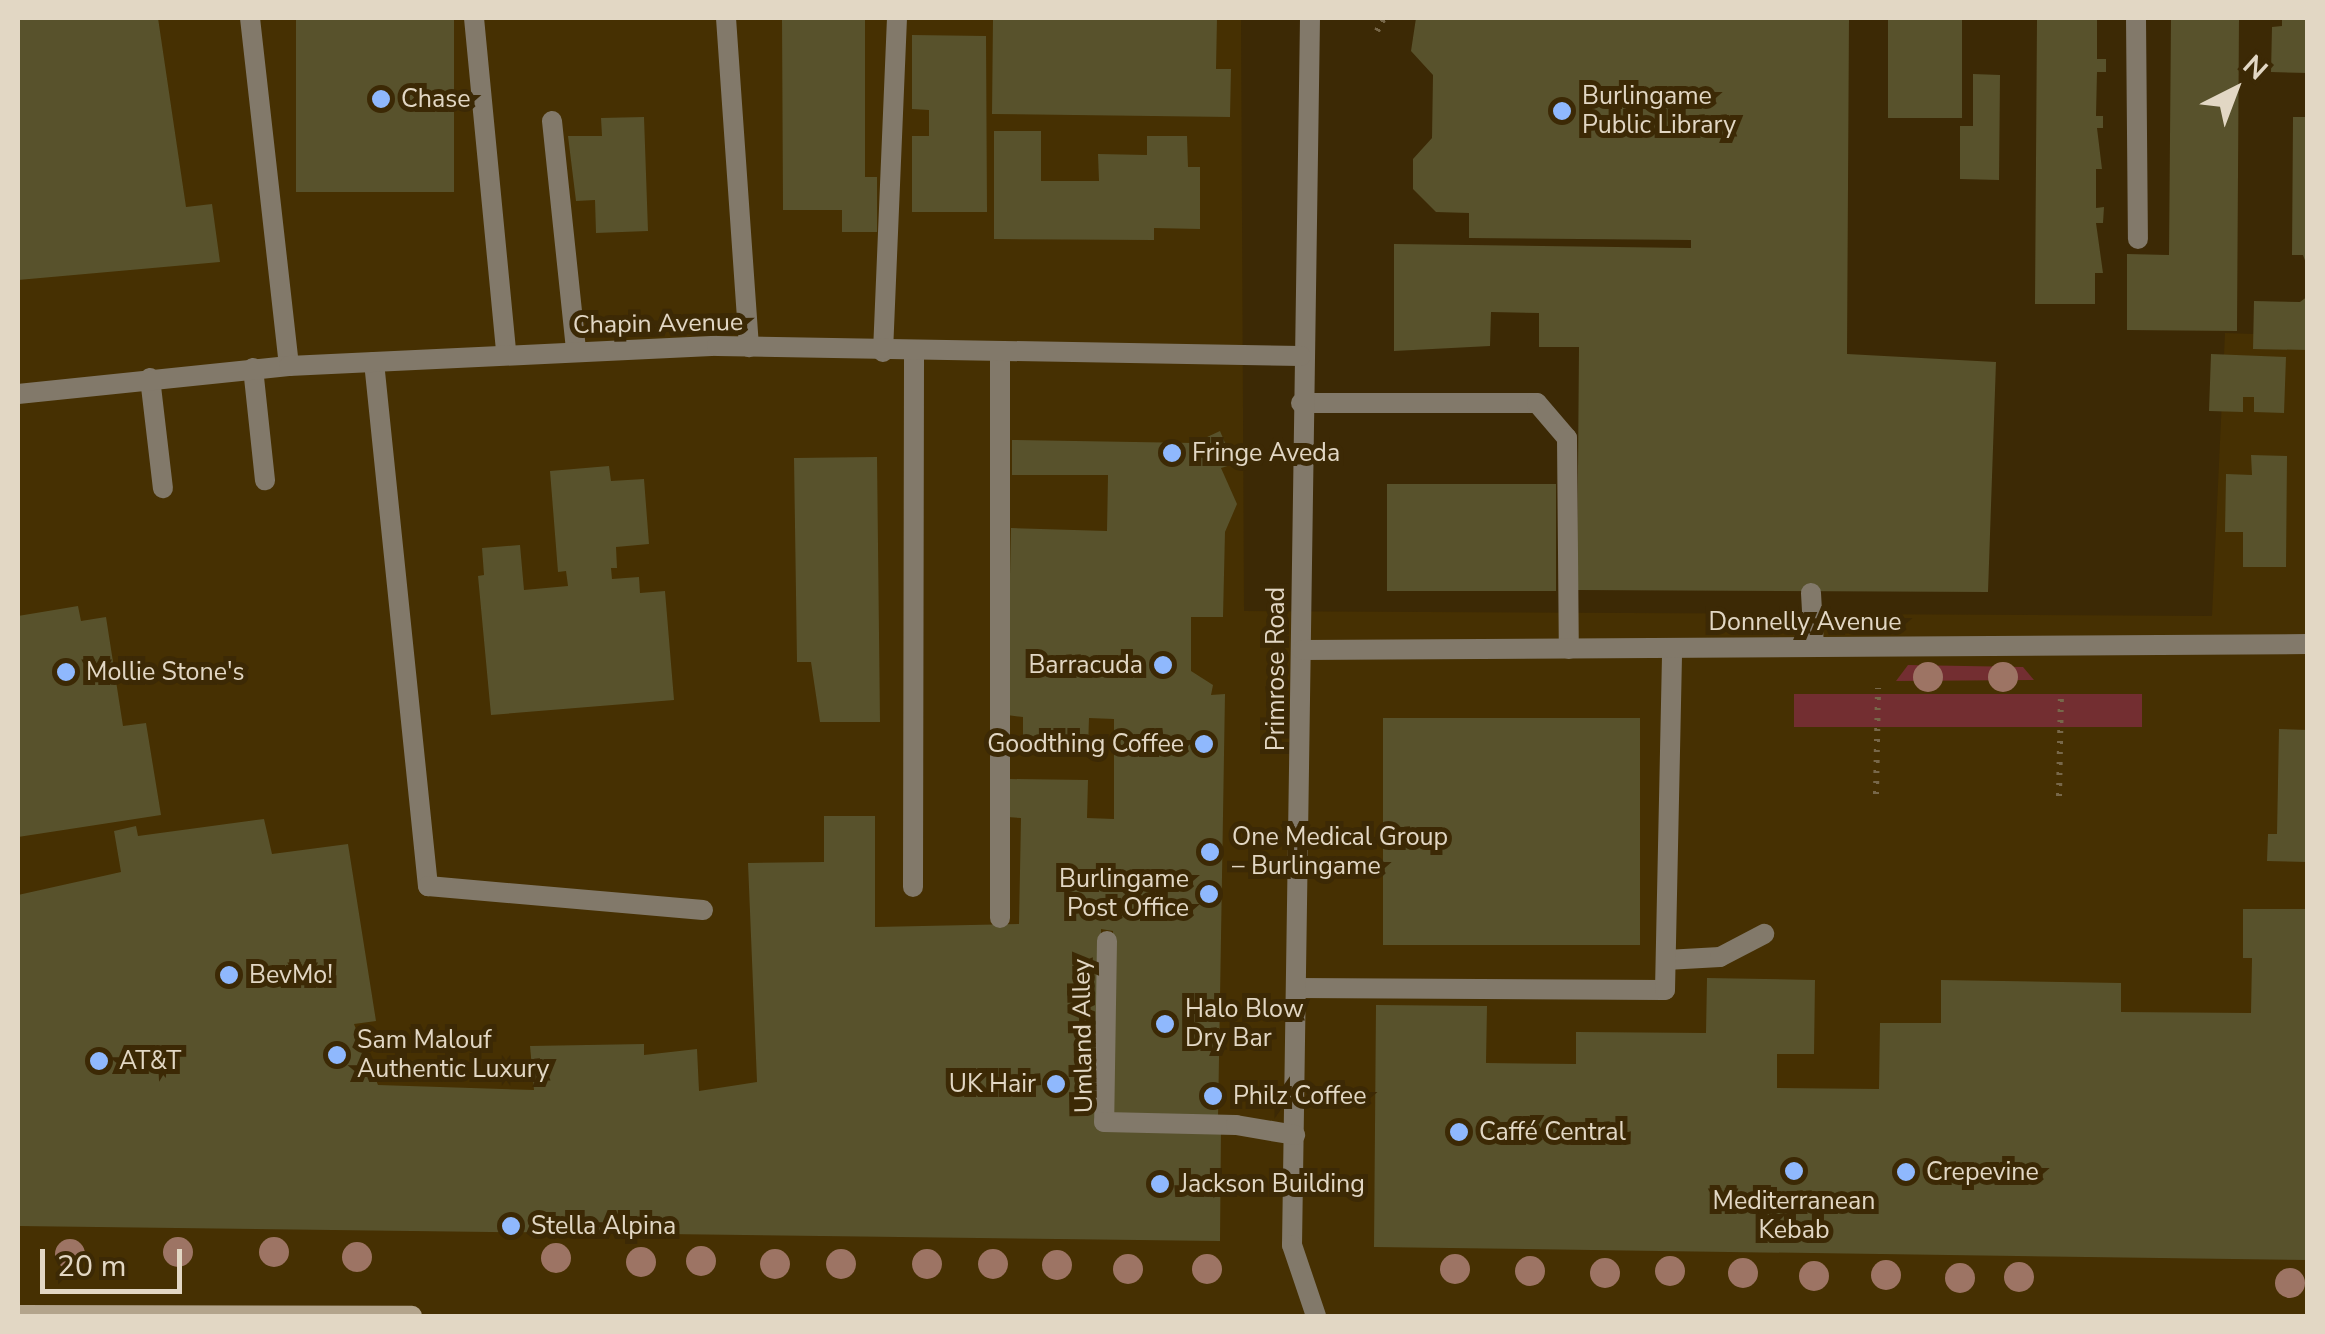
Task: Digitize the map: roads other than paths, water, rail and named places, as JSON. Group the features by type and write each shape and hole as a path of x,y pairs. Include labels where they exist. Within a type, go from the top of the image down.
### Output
{"street":[{"path":"250,18 289,366"},
{"path":"474,18 506,352"},
{"path":"726,18 749,347"},
{"path":"882,352 897,18"},
{"name":"Primrose Road","path":"1310,18 1301,356 1302,650 1292,1245 1316,1316"},
{"path":"2136,18 2138,239"},
{"path":"552,121 576,351"},
{"name":"Chapin Avenue","path":"18,394 253,368 506,352 749,347 1301,356"},
{"path":"913,887 914,352"},
{"path":"1000,352 1000,918"},
{"path":"374,362 428,886 704,910"},
{"path":"253,368 265,480"},
{"path":"150,378 164,488"},
{"path":"1301,403 1537,403 1566,438 1570,649"},
{"path":"1812,593 1814,647"},
{"name":"Donnelly Avenue","path":"1302,650 2308,644"},
{"path":"1297,988 1665,990 1672,648"},
{"path":"1666,960 1710,959 1764,934"},
{"name":"Umland Alley","path":"1108,942 1104,1122 1236,1124 1295,1135"},
{"path":"18,1315 412,1316"}],"place":[{"name":"Chase","path":"381,99"},
{"name":"Burlingame Public Library","path":"1562,111"},
{"name":"Fringe Aveda","path":"1172,453"},
{"name":"Barracuda","path":"1163,665"},
{"name":"Mollie Stone's","path":"66,672"},
{"name":"Goodthing Coffee","path":"1204,744"},
{"name":"One Medical Group – Burlingame","path":"1210,852"},
{"name":"Burlingame Post Office","path":"1209,894"},
{"name":"BevMo!","path":"229,975"},
{"name":"Halo Blow Dry Bar","path":"1165,1024"},
{"name":"Sam Malouf Authentic Luxury","path":"337,1055"},
{"name":"AT&T","path":"99,1061"},
{"name":"UK Hair","path":"1056,1084"},
{"name":"Philz Coffee","path":"1213,1096"},
{"name":"Caffé Central","path":"1459,1132"},
{"name":"Mediterranean Kebab","path":"1794,1171"},
{"name":"Crepevine","path":"1906,1172"},
{"name":"Jackson Building","path":"1160,1184"},
{"name":"Stella Alpina","path":"511,1226"}]}
